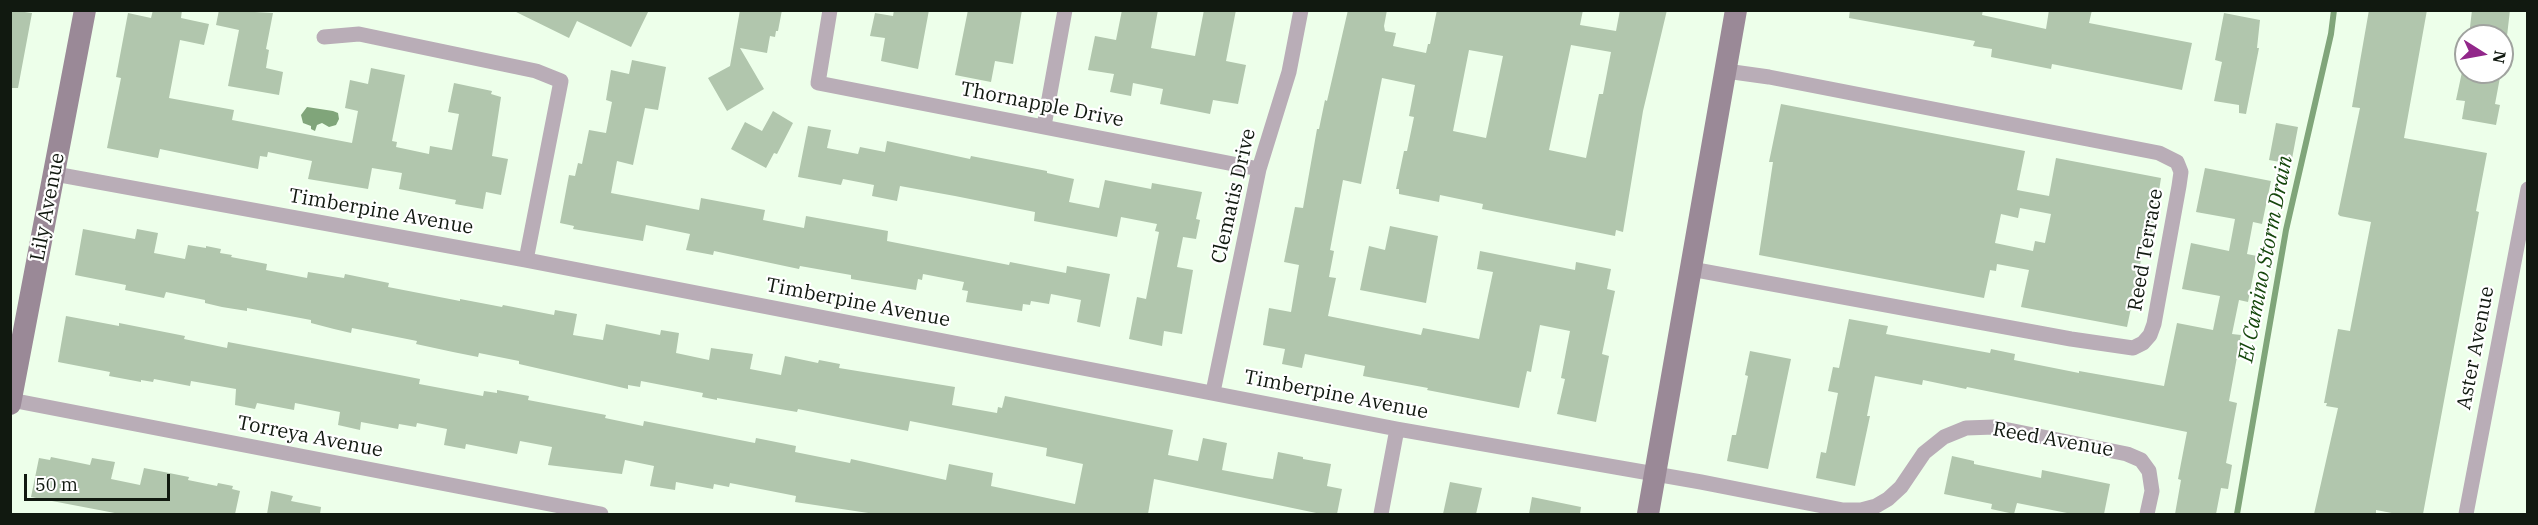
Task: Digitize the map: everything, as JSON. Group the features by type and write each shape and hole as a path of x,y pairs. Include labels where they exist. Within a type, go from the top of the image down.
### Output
{"main road":[{"name":"Lily Avenue","path":"11,402 85,10"},
{"path":"1648,514 1736,10"}],"street":[{"name":"Thornapple Drive","path":"830,10 818,83 1258,169"},
{"path":"1044,126 1065,10"},
{"name":"Clematis Drive","path":"1213,392 1258,169 1289,72 1301,10"},
{"path":"324,36 359,34 536,70 561,81 526,260"},
{"name":"Reed Terrace","path":"1691,269 2071,339 2133,348 2143,343 2154,324 2179,186 2181,172 2177,162 2159,153 1769,77 1726,71"},
{"name":"Timberpine Avenue","path":"55,174 526,260 1397,429 1654,474"},
{"name":"Aster Avenue","path":"2466,514 2528,189"},
{"name":"Torreya Avenue","path":"11,402 602,514"},
{"name":"Reed Avenue","path":"1654,474 1843,510 1861,510 1876,506 1888,499 1901,487 1924,453 1944,437 1966,428 1994,427 2127,454 2141,460 2149,471 2152,491 2147,514"},
{"path":"1381,514 1397,429"}],"shaded area":[{"path":"307,107 333,111 338,113 339,119 336,125 329,127 322,123 317,125 315,131 311,129 311,126 303,123 301,115"}],"building":[{"path":"10,10 32,13 18,88 10,88"},
{"path":"153,10 182,10 181,18 209,24 204,45 180,40 169,98 234,110 232,120 352,143 358,111 345,108 350,80 368,84 371,68 405,75 392,141 397,142 396,147 429,154 430,146 452,150 459,114 448,112 454,83 492,91 491,94 501,97 492,156 508,159 501,195 486,192 483,209 455,204 456,200 399,189 402,173 372,168 368,189 308,179 312,161 268,152 267,157 260,156 258,169 160,149 158,158 107,148 121,78 116,77 128,13 151,18"},
{"path":"219,10 273,13 266,49 269,50 266,68 283,72 279,95 228,86 239,30 216,25"},
{"path":"512,10 649,10 631,47 577,21 569,38"},
{"path":"740,10 782,10 778,31 775,37 770,36 767,53 740,48 764,89 727,111 708,78 730,66"},
{"path":"894,10 929,10 918,69 881,61 885,38 870,36 875,13 893,16"},
{"path":"968,10 1022,10 1013,64 995,61 991,82 955,75"},
{"path":"1122,10 1158,10 1151,48 1195,56 1204,10 1236,10 1226,61 1246,65 1238,104 1213,100 1210,114 1160,104 1163,89 1133,83 1131,96 1110,92 1114,74 1088,70 1095,36 1116,40"},
{"path":"1348,10 1387,10 1384,26 1385,31 1396,33 1393,46 1426,53 1437,10 1583,10 1580,25 1616,31 1620,10 1667,10 1643,111 1623,232 1616,230 1615,236 1482,209 1483,204 1440,195 1439,202 1399,194 1399,189 1396,189 1414,117 1409,116 1415,85 1382,78 1361,184 1343,180 1330,250 1334,251 1329,277 1336,278 1328,316 1421,335 1423,328 1479,339 1493,272 1477,269 1480,251 1575,270 1576,262 1611,269 1607,289 1615,291 1602,354 1609,356 1596,422 1557,414 1565,379 1561,378 1570,331 1540,325 1531,372 1527,371 1519,408 1363,376 1365,366 1305,354 1302,368 1282,364 1285,349 1263,345 1269,308 1291,312 1299,265 1284,262 1295,207 1303,208 1317,129 1319,129 1325,100 1327,101","holes":["1571,45 1611,52 1603,94 1599,94 1586,158 1549,150","1469,50 1503,56 1486,138 1453,131"]},
{"path":"1850,10 1983,10 1982,15 2046,29 2049,10 2092,10 2089,23 2192,43 2182,90 2052,64 2051,69 1991,57 1992,49 1973,46 1975,41 1849,18"},
{"path":"2369,10 2427,10 2404,138 2487,153 2476,211 2479,212 2423,514 2397,514 2376,510 2376,514 2314,514 2338,408 2326,406 2327,403 2324,403 2338,329 2350,331 2371,222 2338,214 2360,108 2352,107"},
{"path":"2472,10 2510,10 2508,24 2470,24"},
{"path":"2224,13 2260,20 2257,48 2259,48 2246,114 2239,113 2239,105 2214,101 2222,62 2215,60"},
{"path":"632,60 666,67 658,110 645,108 633,165 617,161 611,193 699,210 701,198 765,210 763,220 804,228 806,216 888,231 887,241 1009,265 1010,262 1066,273 1067,266 1110,274 1100,327 1077,322 1081,300 1051,294 1049,304 1031,301 1030,305 1023,304 1022,311 966,302 968,291 962,290 964,282 923,274 922,280 918,279 916,290 851,279 851,275 800,266 799,269 714,251 713,255 686,250 690,234 646,225 643,241 573,229 574,226 560,223 569,175 575,176 578,163 582,164 589,130 606,133 612,102 606,100 611,70 629,74"},
{"path":"2459,84 2499,84 2495,104 2500,105 2496,125 2462,119 2465,101 2456,100"},
{"path":"1781,104 2025,151 2017,190 2049,196 2056,158 2161,178 2152,235 2146,234 2139,270 2144,271 2140,290 2135,289 2127,327 2021,307 2029,270 1997,264 1996,271 1990,270 1984,298 1759,255 1773,162 1769,162","holes":["2020,208 2051,214 2045,243 2035,241 2033,251 1995,243 2001,214 2018,218"]},
{"path":"773,111 793,123 777,154 774,153 766,168 731,149 745,122 762,131"},
{"path":"2276,123 2298,127 2291,164 2269,160"},
{"path":"808,126 831,130 827,148 858,154 860,147 885,152 887,141 970,159 971,156 1047,171 1047,173 1074,179 1069,202 1099,208 1105,180 1151,189 1152,183 1202,192 1196,219 1200,220 1196,239 1183,237 1177,267 1193,270 1182,334 1164,331 1162,346 1129,339 1137,297 1146,299 1159,232 1155,231 1157,224 1121,217 1117,237 1034,221 1035,212 955,196 900,186 897,201 872,196 874,185 843,179 841,185 798,177"},
{"path":"2205,168 2271,181 2262,224 2253,222 2247,254 2257,256 2248,302 2239,300 2232,334 2241,335 2229,401 2237,403 2226,463 2232,465 2228,489 2221,488 2216,514 2175,514 2181,480 2178,479 2187,432 1923,380 1922,385 1875,376 1867,416 1870,416 1855,486 1816,478 1821,452 1826,453 1838,393 1828,391 1833,367 1839,368 1849,319 1888,326 1886,334 1990,353 1991,349 2015,354 2014,360 2164,386 2177,323 2213,330 2220,296 2182,289 2191,243 2229,251 2235,219 2196,212"},
{"path":"1390,226 1438,236 1426,303 1360,290 1369,246 1385,250"},
{"path":"83,229 135,239 137,229 158,233 154,253 185,259 188,245 206,248 206,246 221,249 220,253 232,255 231,257 267,264 266,270 307,278 308,272 344,278 345,274 389,283 388,287 460,301 460,299 502,307 503,305 554,315 555,310 577,314 573,335 603,340 606,324 660,335 661,330 679,333 676,353 709,360 711,348 753,354 750,369 781,375 785,356 818,363 819,360 840,364 839,368 955,387 952,405 997,413 998,407 1002,408 1005,396 1173,430 1168,455 1198,461 1203,438 1227,443 1222,470 1259,477 1273,479 1278,452 1303,457 1303,459 1331,464 1327,486 1342,489 1337,514 1321,514 1154,479 1148,514 875,514 795,502 796,496 730,483 729,487 714,484 713,489 676,482 675,490 650,486 654,466 625,460 622,474 548,465 552,447 520,441 517,454 466,444 465,449 444,445 447,429 417,423 416,427 399,424 398,429 361,422 360,430 338,425 340,412 295,403 294,410 257,403 255,409 235,405 236,389 191,381 190,386 154,379 153,382 141,380 141,382 109,376 110,372 58,362 66,316 119,326 119,323 185,336 184,339 227,348 228,342 333,362 420,379 419,384 483,396 484,391 497,393 497,390 529,396 528,400 606,415 605,418 643,426 644,421 755,443 756,438 796,446 795,452 850,463 851,459 946,480 949,464 993,473 991,486 1075,504 1083,464 1046,456 1047,448 910,421 908,431 798,409 797,412 717,398 717,400 702,397 703,393 641,381 640,387 628,385 628,389 519,364 519,361 479,353 478,357 416,344 417,341 352,328 351,333 311,323 311,320 247,308 247,311 222,307 205,303 205,300 166,292 164,298 125,290 126,285 75,275"},
{"path":"1750,351 1791,359 1768,469 1727,461 1732,435 1736,435 1748,376 1745,375"},
{"path":"1952,456 1974,461 1974,464 2041,478 2042,470 2110,484 2104,514 2072,514 2017,503 2014,514 1991,509 1992,504 1944,494"},
{"path":"51,457 90,465 92,458 115,462 111,479 140,485 144,468 189,477 188,480 217,486 218,483 233,486 232,489 240,491 235,514 120,514 31,497 39,458 50,460"},
{"path":"1450,482 1482,488 1476,514 1443,514"},
{"path":"271,491 293,496 291,501 321,507 320,514 267,514"},
{"path":"1532,497 1581,507 1580,514 1529,514"}],"waterway":[{"name":"El Camino Storm Drain","path":"2237,514 2286,230 2331,34 2334,10"}]}
